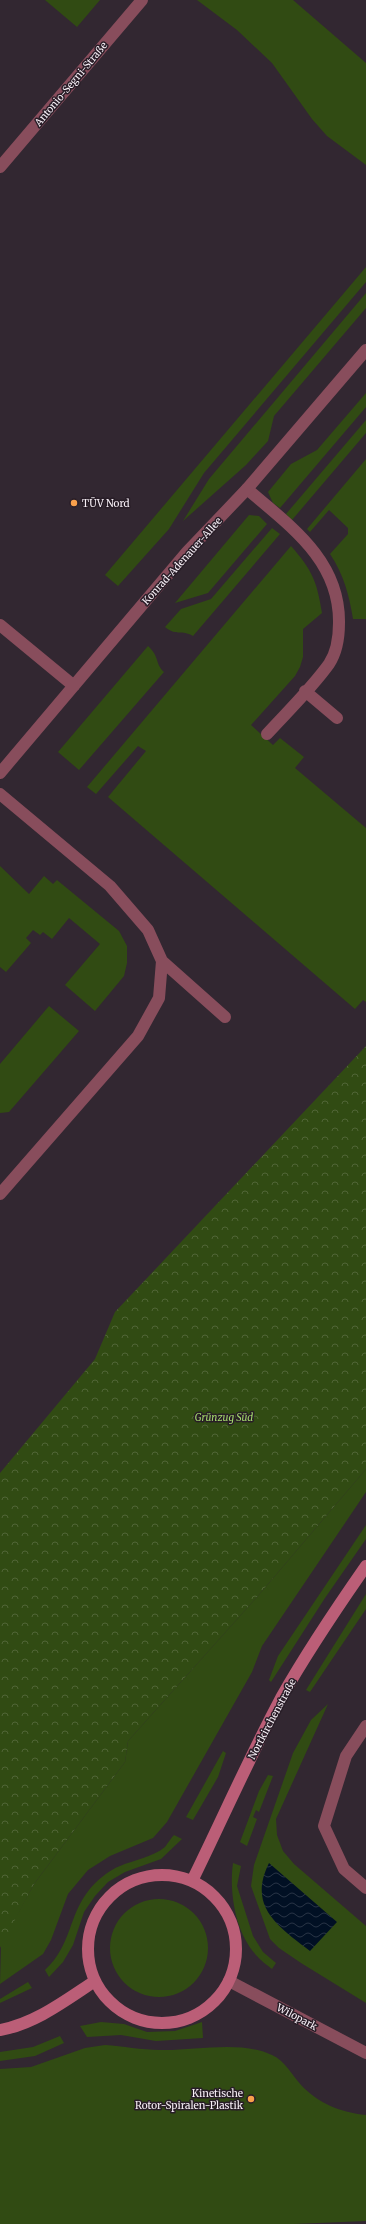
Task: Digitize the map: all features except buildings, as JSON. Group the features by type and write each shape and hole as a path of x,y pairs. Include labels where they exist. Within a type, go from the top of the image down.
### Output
{"main road":[{"name":"Nortkirchenstraße","path":"192,1881 246,1766 282,1698 329,1619 366,1566"},
{"path":"148,1875 170,1875 192,1881 212,1893 228,1912 235,1934 236,1959 229,1981 215,2001 196,2015 173,2022 150,2022 128,2015 113,2004 95,1981 89,1959 89,1936 96,1915 109,1897 127,1884 148,1875"},
{"path":"0,2030 26,2022 54,2008 95,1981"}],"street":[{"name":"Antonio-Segni-Straße","path":"0,167 142,0"},
{"name":"Konrad-Adenauer-Allee","path":"0,773 187,552 247,489 366,350"},
{"path":"247,489 311,546 326,569 339,600 339,637 330,663 267,734"},
{"path":"0,625 74,686"},
{"path":"305,691 337,718"},
{"path":"0,794 110,886 148,930 162,961 225,1017"},
{"path":"0,1194 138,1036 159,998 162,961"},
{"path":"366,1726 346,1756 324,1826 344,1869 366,1888"},
{"name":"Wilopark","path":"229,1981 366,2053"}],"green space":[{"path":"45,0 100,0 77,27"},
{"path":"197,0 293,0 366,63 366,165 327,136 312,119 272,63 237,30"},
{"path":"366,267 366,282 204,473 169,529 118,586 105,575"},
{"path":"366,293 366,308 274,416 268,441 246,465 183,521 209,479"},
{"path":"366,393 366,407 280,508 273,503 268,492 291,464 317,450"},
{"path":"366,420 366,433 292,520 286,514"},
{"path":"366,459 366,619 353,619 345,585 330,554 348,534 348,528 329,510 310,532 307,529"},
{"path":"249,515 259,516 267,524 208,593 175,603"},
{"path":"272,528 280,534 193,636 185,633 173,632 165,627 181,609 211,599"},
{"path":"291,546 309,569 316,584 322,613 303,629 303,657 295,676 251,725 273,745 280,738 304,757 295,768 366,828 366,1002 363,1000 355,1009 108,797 146,751 138,746 96,794 87,787"},
{"path":"148,646 152,650 159,666 164,672 79,770 58,752"},
{"path":"0,866 29,894 44,876 53,884 57,880 119,931 127,946 127,963 124,976 95,1011 65,985 100,944 69,918 52,939 43,932 40,935 33,930 26,938 31,943 6,972 0,967"},
{"path":"49,1006 79,1031 9,1112 0,1113 0,1064"},
{"name":"Grünzug Süd","path":"366,1046 366,1469 257,1597 128,1741 125,1762 34,1884 0,1948 0,1473 95,1359 115,1312"},
{"path":"366,1469 366,1492 262,1646 252,1672 167,1822 153,1838 110,1856 88,1870 68,1894 51,1940 43,1954 0,1984 1,1944 34,1884 125,1762 128,1741 257,1597"},
{"path":"366,1525 366,1539 325,1598 271,1682 269,1680 278,1656"},
{"path":"366,1594 366,1609 310,1692 306,1690"},
{"path":"328,1704 276,1819 277,1835 283,1851 294,1864 366,1926 366,2003 301,1963 279,1948 270,1939 251,1886 254,1865 293,1753 311,1720"},
{"path":"223,1751 226,1753 218,1777 193,1820 186,1817"},
{"path":"268,1775 273,1776 259,1812 256,1810 253,1817 257,1819 247,1846 240,1842 259,1791"},
{"path":"174,1835 182,1839 161,1859 125,1872 108,1882 95,1896 84,1912 73,1945 63,1962 49,1977 45,1970 60,1951 77,1910 89,1890 103,1876 112,1870 149,1856 165,1847"},
{"path":"233,1863 241,1866 237,1886 253,1936 263,1952 276,1963 272,1969 258,1957 249,1946 238,1923 233,1899"},
{"path":"159,1899 178,1903 194,1913 204,1929 208,1948 204,1967 194,1983 178,1993 159,1997 140,1993 124,1983 114,1967 110,1948 114,1929 124,1913 140,1903"},
{"path":"28,1982 32,1988 0,2003 0,1999"},
{"path":"101,2022 124,2024 147,2032 175,2031 202,2022 203,2038 156,2041 121,2035 87,2037 80,2026"},
{"path":"60,2036 64,2043 35,2056 0,2061 0,2052 33,2047"},
{"path":"105,2045 153,2050 231,2047 259,2051 272,2055 281,2061 308,2092 323,2102 347,2112 366,2115 366,2221 294,2224 0,2224 0,2069 31,2067 85,2048"}],"water":[{"path":"269,1863 337,1922 310,1951 278,1924 264,1904 262,1892 263,1878"}],"place":[{"name":"TÜV Nord","path":"74,503"},
{"name":"Kinetische Rotor-Spiralen-Plastik","path":"251,2099"}]}
